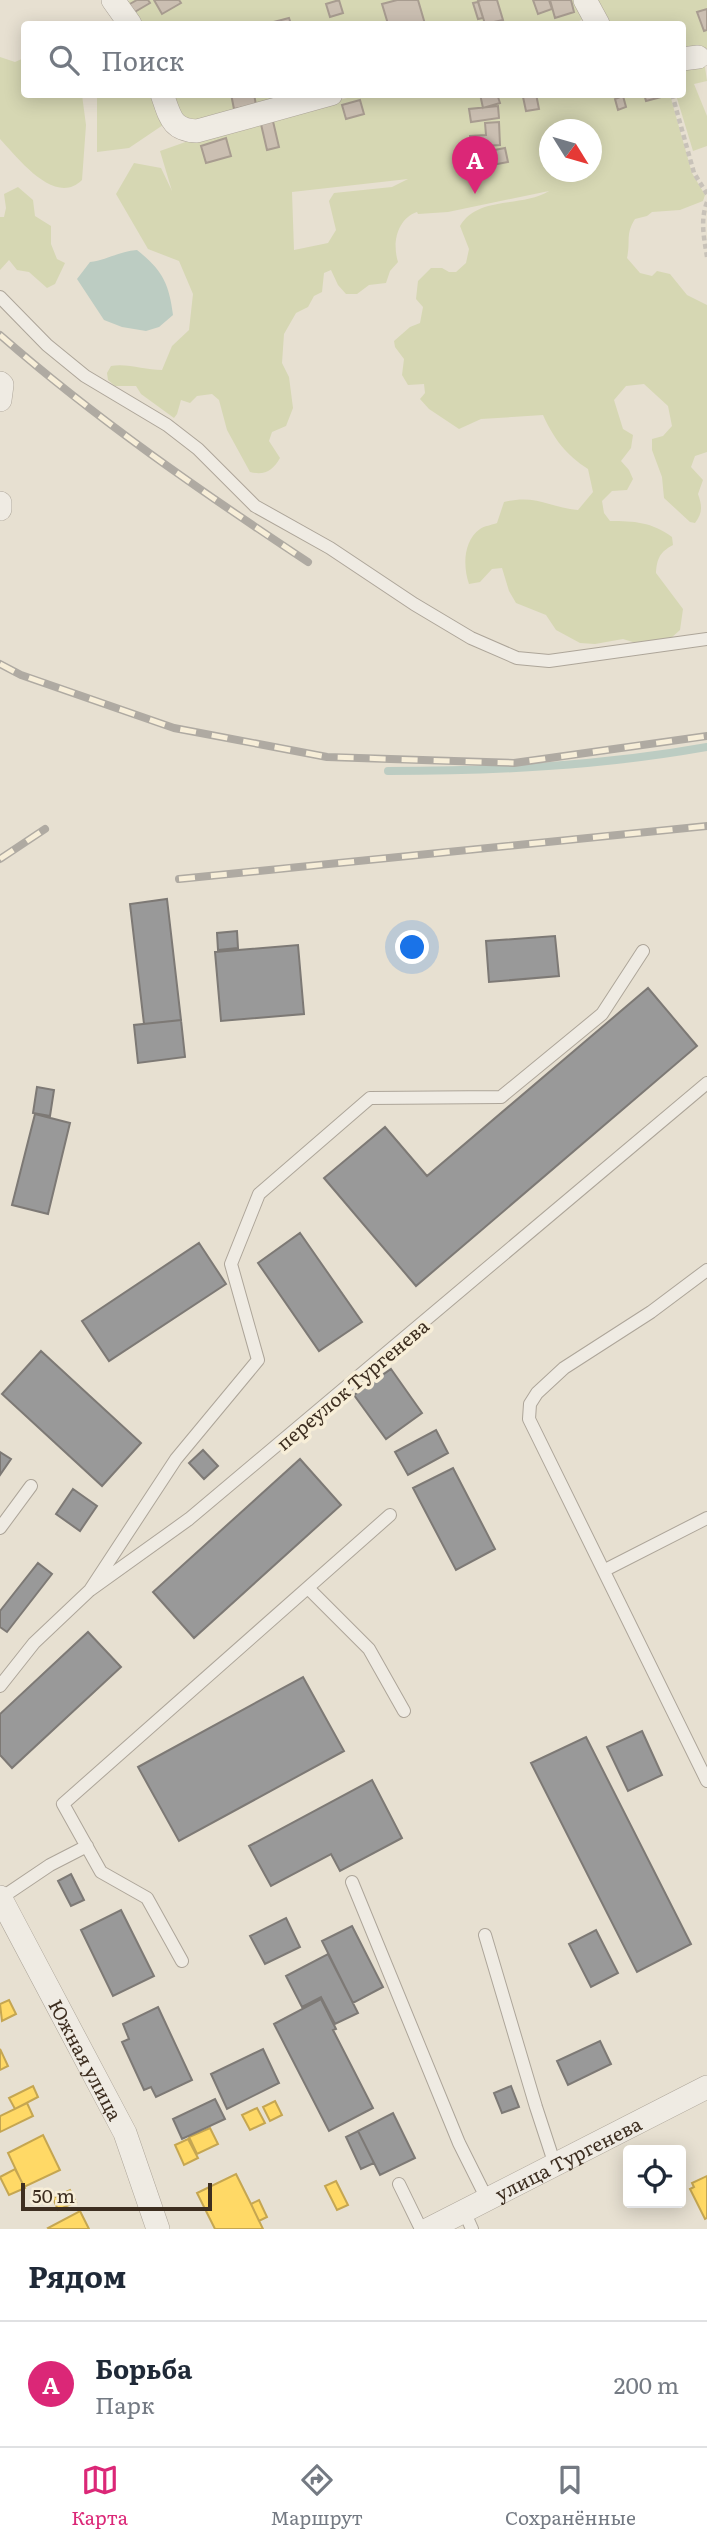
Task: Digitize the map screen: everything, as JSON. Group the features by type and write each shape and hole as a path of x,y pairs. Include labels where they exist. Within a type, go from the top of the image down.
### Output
{"street":[{"path":"113,0 128,21"},
{"path":"584,0 596,21"},
{"path":"164,98 176,126 184,131 197,131 317,98"},
{"path":"0,383 0,400"},
{"name":"Южная улица","path":"1,1898 125,2133 158,2229"},
{"name":"улица Тургенева","path":"429,2229 468,2220 487,2199 707,2087"}],"lane":[{"path":"0,297 47,345 85,376 167,425 198,449 255,506 330,548 471,638 517,658 549,661 707,639"},
{"path":"90,1590 176,1459 258,1360 231,1265 259,1194 370,1098 501,1097 602,1014 643,951"},
{"name":"переулок Тургенева","path":"0,1686 34,1643 90,1590 190,1519 707,1083"},
{"path":"707,1270 651,1312 564,1368 537,1393 530,1405 529,1419 707,1781"},
{"path":"0,1528 31,1486"},
{"path":"182,1961 148,1898 101,1872 63,1804 390,1515"},
{"path":"605,1570 707,1518"},
{"path":"307,1588 369,1649 404,1711"},
{"path":"1,1898 87,1846"},
{"path":"352,1882 459,2143 487,2199"},
{"path":"485,1935 555,2165"},
{"path":"399,2184 421,2229"}],"path":[{"path":"673,98 694,173 707,194"},
{"path":"707,202 702,214 707,257"}],"green space":[{"path":"577,0 583,19 136,21 126,2"},
{"path":"597,0 707,0 707,48 686,52 686,21 608,21"},
{"path":"0,57 15,62 21,59 21,98 82,98 86,125 82,180 71,187 60,188 38,177 0,139"},
{"path":"704,60 707,81 694,84 707,116 707,146 693,151 677,98 686,98 686,63"},
{"path":"97,98 157,98 163,125 129,148 97,152"},
{"path":"173,98 286,98 191,122 180,112"},
{"path":"347,98 671,98 692,173 705,195 703,201 680,210 652,212 635,219 629,234 627,258 640,273 652,276 657,271 670,274 687,295 707,305 707,452 695,456 691,467 703,480 698,494 701,512 695,523 690,522 664,498 662,477 652,450 652,439 663,436 672,426 668,406 644,384 626,386 614,400 623,429 633,435 631,448 621,461 633,479 627,490 612,491 602,501 604,513 610,521 642,523 672,537 673,545 660,556 656,573 683,609 680,630 671,638 636,643 623,639 595,644 580,643 556,630 546,615 516,603 502,568 492,569 480,582 469,584 465,562 467,547 480,529 497,523 504,502 525,499 578,510 593,492 588,469 561,446 543,415 481,419 459,429 429,409 420,399 425,393 424,384 408,385 402,375 404,359 394,341 410,327 420,323 423,307 416,299 418,281 431,268 456,272 466,263 469,249 460,226 468,216 478,210 549,191 448,212 417,212 410,215 398,232 398,262 390,271 386,283 369,285 357,294 346,294 331,270 324,273 322,292 314,296 308,307 296,313 284,334 282,363 289,377 293,408 286,426 272,432 269,441 280,458 268,471 260,473 250,472 227,430 219,400 212,394 197,396 190,403 181,400 174,418 141,394 136,386 115,386 108,380 107,373 111,366 162,370 172,346 189,330 193,294 179,261 148,249 116,194 134,163 161,168 172,191 160,151 211,133","holes":["408,179 392,187 334,193 329,201 336,230 328,243 294,250 292,192"]},
{"path":"18,187 33,200 35,216 51,226 51,244 57,259 65,263 55,284 47,288 29,272 17,270 9,260 0,270 0,217 4,217 6,208 4,194"}],"shaded area":[{"path":"137,250 153,264 163,278 173,315 159,327 146,331 122,327 104,320 77,279 90,262"}],"building: Жильё":[{"path":"9,2000 16,2014 2,2021 0,2004"},
{"path":"0,2049 8,2066 0,2070"},
{"path":"33,2086 38,2097 15,2109 9,2098"},
{"path":"275,2101 282,2115 270,2121 263,2107"},
{"path":"27,2103 33,2116 0,2132 0,2116"},
{"path":"257,2108 265,2123 250,2130 242,2115"},
{"path":"210,2128 218,2144 197,2154 189,2137"},
{"path":"43,2135 60,2170 24,2187 8,2153"},
{"path":"188,2139 198,2158 184,2165 175,2145"},
{"path":"15,2169 25,2188 9,2195 0,2177"},
{"path":"236,2174 263,2229 215,2229 197,2193"},
{"path":"707,2176 705,2219 690,2189 694,2187 692,2183"},
{"path":"336,2181 348,2205 337,2210 325,2186"},
{"path":"70,2190 76,2202 58,2210 53,2198"},
{"path":"259,2200 267,2217 259,2221 251,2204"},
{"path":"80,2211 89,2229 48,2228"}],"building: Промзона":[{"path":"167,899 181,1020 144,1024 130,904"},
{"path":"237,931 238,948 218,950 217,933"},
{"path":"555,936 559,976 489,982 486,941"},
{"path":"298,945 304,1014 221,1021 215,952"},
{"path":"648,988 697,1046 416,1286 324,1178 385,1127 427,1176"},
{"path":"181,1020 185,1057 138,1063 134,1025"},
{"path":"37,1087 54,1090 50,1116 33,1113"},
{"path":"35,1114 70,1123 48,1214 12,1205"},
{"path":"300,1233 362,1322 319,1351 258,1263"},
{"path":"199,1243 226,1284 109,1361 82,1321"},
{"path":"41,1351 141,1443 102,1486 2,1394"},
{"path":"391,1369 422,1413 386,1439 354,1395"},
{"path":"436,1430 448,1453 408,1475 395,1452"},
{"path":"203,1450 218,1466 204,1479 189,1463"},
{"path":"0,1452 11,1459 0,1475"},
{"path":"300,1459 341,1505 194,1638 153,1592"},
{"path":"453,1468 495,1549 456,1570 413,1488"},
{"path":"73,1489 97,1506 80,1531 56,1514"},
{"path":"38,1563 52,1574 7,1632 0,1627 0,1611"},
{"path":"88,1632 121,1667 12,1768 0,1755 0,1714"},
{"path":"303,1677 344,1751 179,1841 138,1767"},
{"path":"642,1731 662,1775 628,1791 607,1747"},
{"path":"586,1737 691,1944 637,1972 531,1763"},
{"path":"372,1780 402,1838 340,1871 331,1854 271,1886 249,1846"},
{"path":"71,1874 84,1900 71,1906 58,1881"},
{"path":"121,1910 154,1976 113,1996 81,1930"},
{"path":"286,1918 300,1947 265,1964 250,1936"},
{"path":"352,1926 383,1987 353,2003 322,1941"},
{"path":"596,1930 618,1973 591,1987 569,1944"},
{"path":"328,1954 358,2013 335,2024 321,1997 302,2007 286,1976"},
{"path":"321,1999 336,2029 333,2030 373,2108 329,2131 274,2024"},
{"path":"158,2007 192,2080 156,2097 151,2087 144,2090 122,2042 129,2039 123,2024"},
{"path":"600,2041 611,2064 568,2085 557,2061"},
{"path":"263,2049 279,2083 227,2109 211,2074"},
{"path":"511,2086 519,2107 502,2113 494,2093"},
{"path":"215,2099 225,2119 182,2139 173,2119"},
{"path":"393,2113 415,2158 380,2175 358,2131"},
{"path":"358,2131 374,2163 361,2169 346,2137"}],"building: Прочее":[{"path":"137,0 148,0 150,3 133,13 128,5"},
{"path":"154,0 179,0 181,3 162,14"},
{"path":"339,0 343,13 330,17 326,4"},
{"path":"397,0 418,0 424,21 387,21 382,4"},
{"path":"497,0 503,20 484,21 478,1"},
{"path":"533,0 549,0 552,9 538,14"},
{"path":"550,0 571,0 574,12 555,18"},
{"path":"478,2 483,18 478,19 473,3"},
{"path":"707,9 707,30 704,31 697,12"},
{"path":"232,98 255,98 256,105 234,109"},
{"path":"481,98 498,98 500,103 483,108"},
{"path":"523,98 537,98 539,109 526,111"},
{"path":"624,98 626,107 618,110 615,99"},
{"path":"360,100 364,114 346,119 342,105"},
{"path":"498,106 499,118 471,122 469,109"},
{"path":"272,117 279,147 267,150 260,120"},
{"path":"499,122 500,145 485,146 486,150 470,151 470,136 486,135 485,123"},
{"path":"226,138 231,156 206,163 201,146"},
{"path":"505,148 508,162 487,166 484,152"}],"waterway":[{"path":"388,771 548,766 627,759 707,747"}],"railway":[{"path":"0,335 150,454 308,562"},
{"path":"0,664 21,675 174,728 327,757 514,763 707,736"},
{"path":"179,879 707,826"},
{"path":"0,859 45,829"}],"place":[{"name":"Борьба","path":"475,194"}]}
